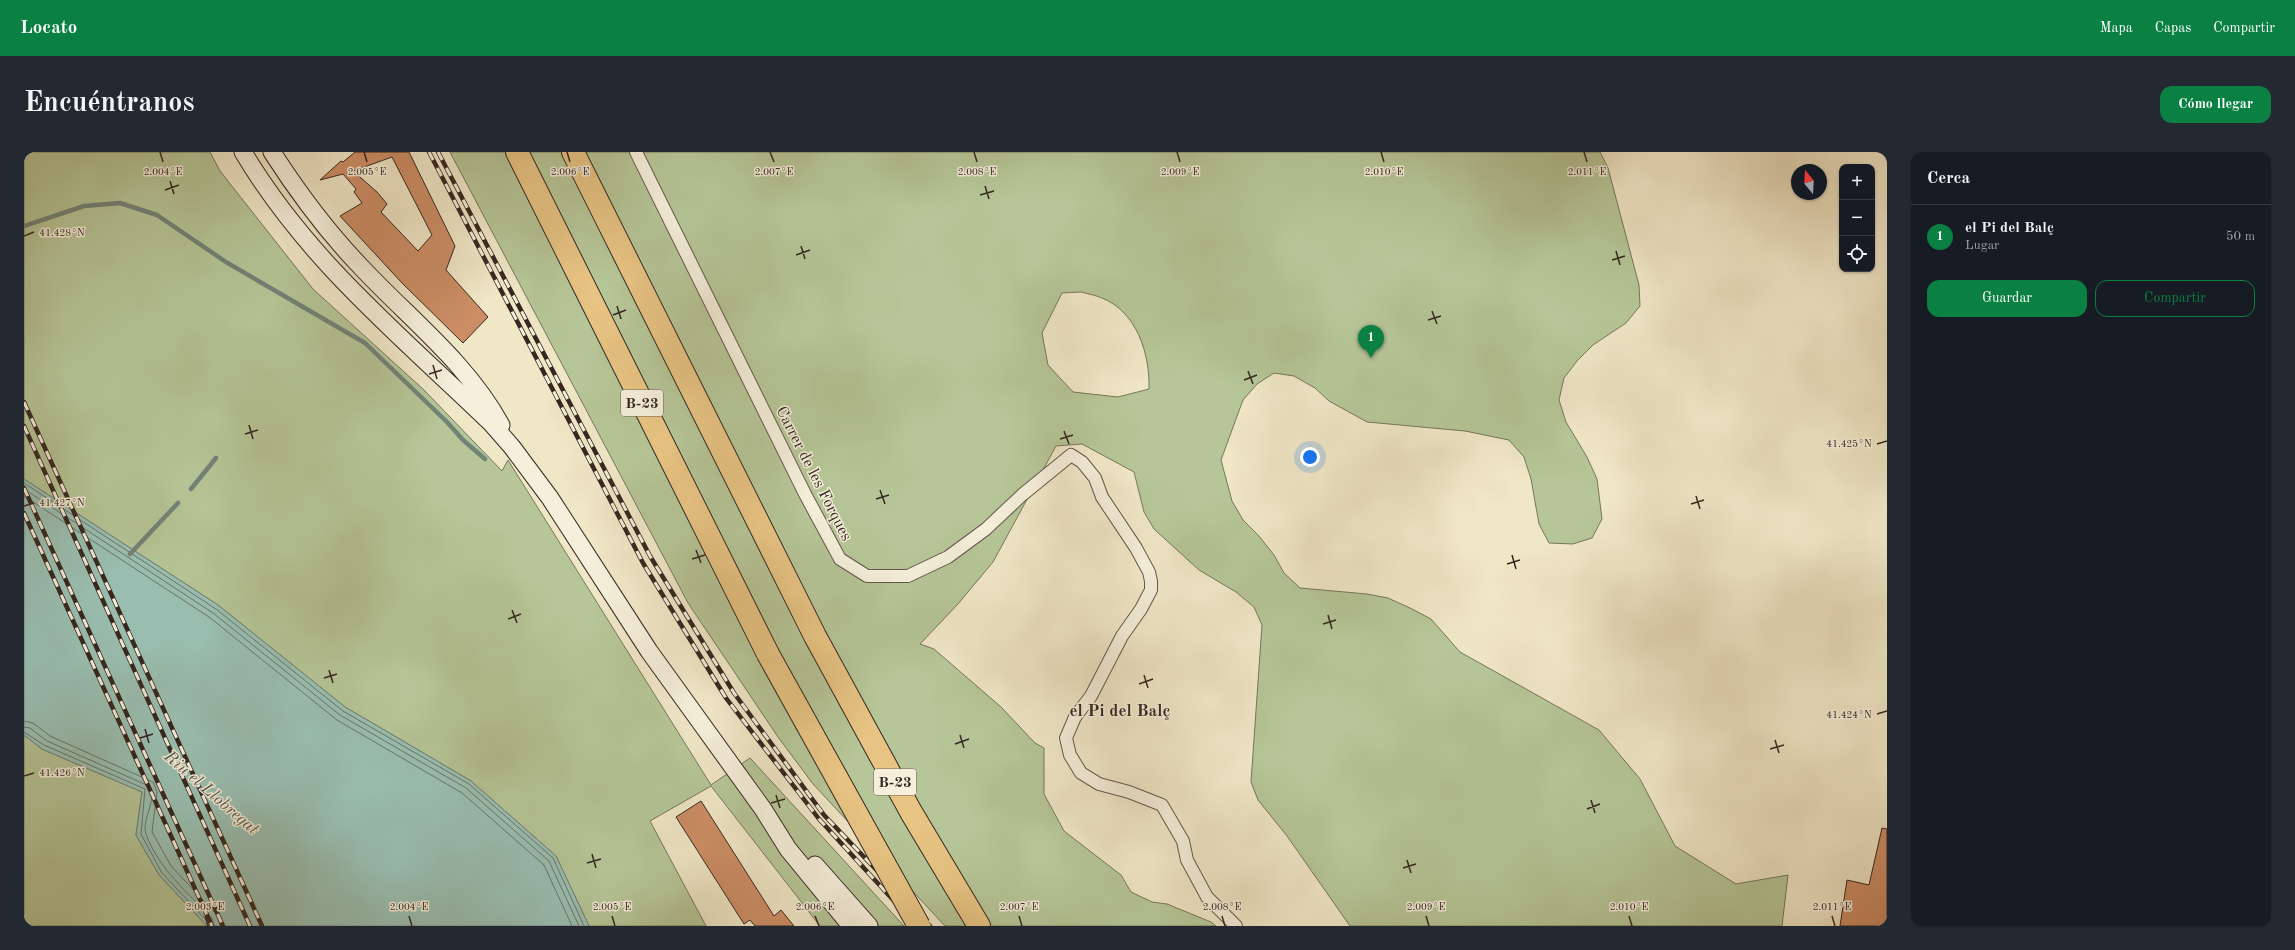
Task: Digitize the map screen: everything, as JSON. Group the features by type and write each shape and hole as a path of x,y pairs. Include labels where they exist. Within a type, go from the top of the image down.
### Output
{"highway":[{"name":"B-23","path":"517,152 768,654 919,926"},
{"name":"B-23","path":"573,152 814,636 911,812 979,926"}],"main road":[{"path":"243,152 280,208 313,250 360,300 462,395 512,447"},
{"path":"272,152 297,191 322,224 363,270 457,363 479,390 512,447 550,498 653,657 763,809 788,849 851,926"},
{"path":"763,809 797,844 869,926"}],"street":[{"name":"Carrer de les Forques","path":"636,152 805,494 840,559 867,576 908,576 948,557 986,529 1022,495 1071,455 1082,462 1095,478 1102,497 1114,518 1136,548 1149,572 1151,590 1111,656 1091,696 1075,717 1066,738 1070,755 1081,773 1099,784 1129,792 1162,805 1183,841 1187,860 1207,897 1236,926"}],"green space":[{"path":"24,152 210,152 220,171 313,289 424,390 502,471 508,460 711,785 750,758 904,926 820,926 711,786 650,821 706,926 589,926 556,856 471,781 345,707 218,605 24,479"},
{"path":"450,152 1600,152 1608,168 1639,285 1640,306 1626,323 1593,345 1577,361 1564,378 1559,400 1566,422 1587,457 1597,479 1602,519 1592,538 1573,544 1549,543 1539,524 1531,479 1524,457 1509,440 1465,431 1367,422 1329,401 1315,388 1294,376 1274,373 1257,384 1243,400 1221,460 1232,501 1243,520 1259,536 1274,555 1284,573 1300,588 1367,594 1388,598 1410,608 1431,619 1460,652 1599,730 1640,779 1675,846 1736,884 1788,875 1782,926 1350,926 1287,836 1258,800 1251,782 1262,625 1254,607 1236,592 1199,570 1154,529 1144,512 1134,472 1082,444 1056,446 993,562 958,604 920,644 934,649 1001,707 1035,743 1044,748 1044,794 1064,831 1121,875 1131,892 1152,902 1167,904 1211,922 1216,926 945,926 813,784 778,737 688,603","holes":["1081,292 1099,297 1114,304 1133,324 1144,349 1149,376 1149,389 1118,397 1073,392 1048,365 1042,333 1062,293"]},
{"path":"24,735 42,749 142,792 136,835 159,875 207,926 24,926"}],"water":[{"name":"Riu el Llobregat","path":"24,479 218,605 345,707 471,781 556,856 589,926 207,926 159,875 136,835 142,792 42,749 24,735"}],"building":[{"path":"355,152 409,152 455,246 446,270 488,317 463,343 402,283 340,216 362,203 354,192 356,189 343,174 320,180 341,161 343,162","holes":["392,157 432,235 418,251 381,212 387,204 377,192 353,171"]},
{"path":"701,801 774,916 781,910 794,926 755,926 750,920 744,924 676,817"},
{"path":"1882,828 1887,829 1887,926 1840,926 1847,880 1869,885"}],"waterway":[{"path":"24,226 84,206 120,203 157,215 226,262 365,343 447,422 463,440 485,459"},
{"path":"191,489 216,458"},
{"path":"130,554 178,503"}],"railway":[{"path":"429,152 643,563 726,698 819,819 917,926"},
{"path":"438,152 650,556 734,693 824,815 930,926"},
{"path":"24,402 262,926"},
{"path":"24,426 250,926"},
{"path":"24,488 223,926"},
{"path":"24,513 212,926"}],"place":[{"name":"el Pi del Balç","path":"1371,358"}],"district":[{"name":"el Pi del Balç","path":"1120,710"}]}
